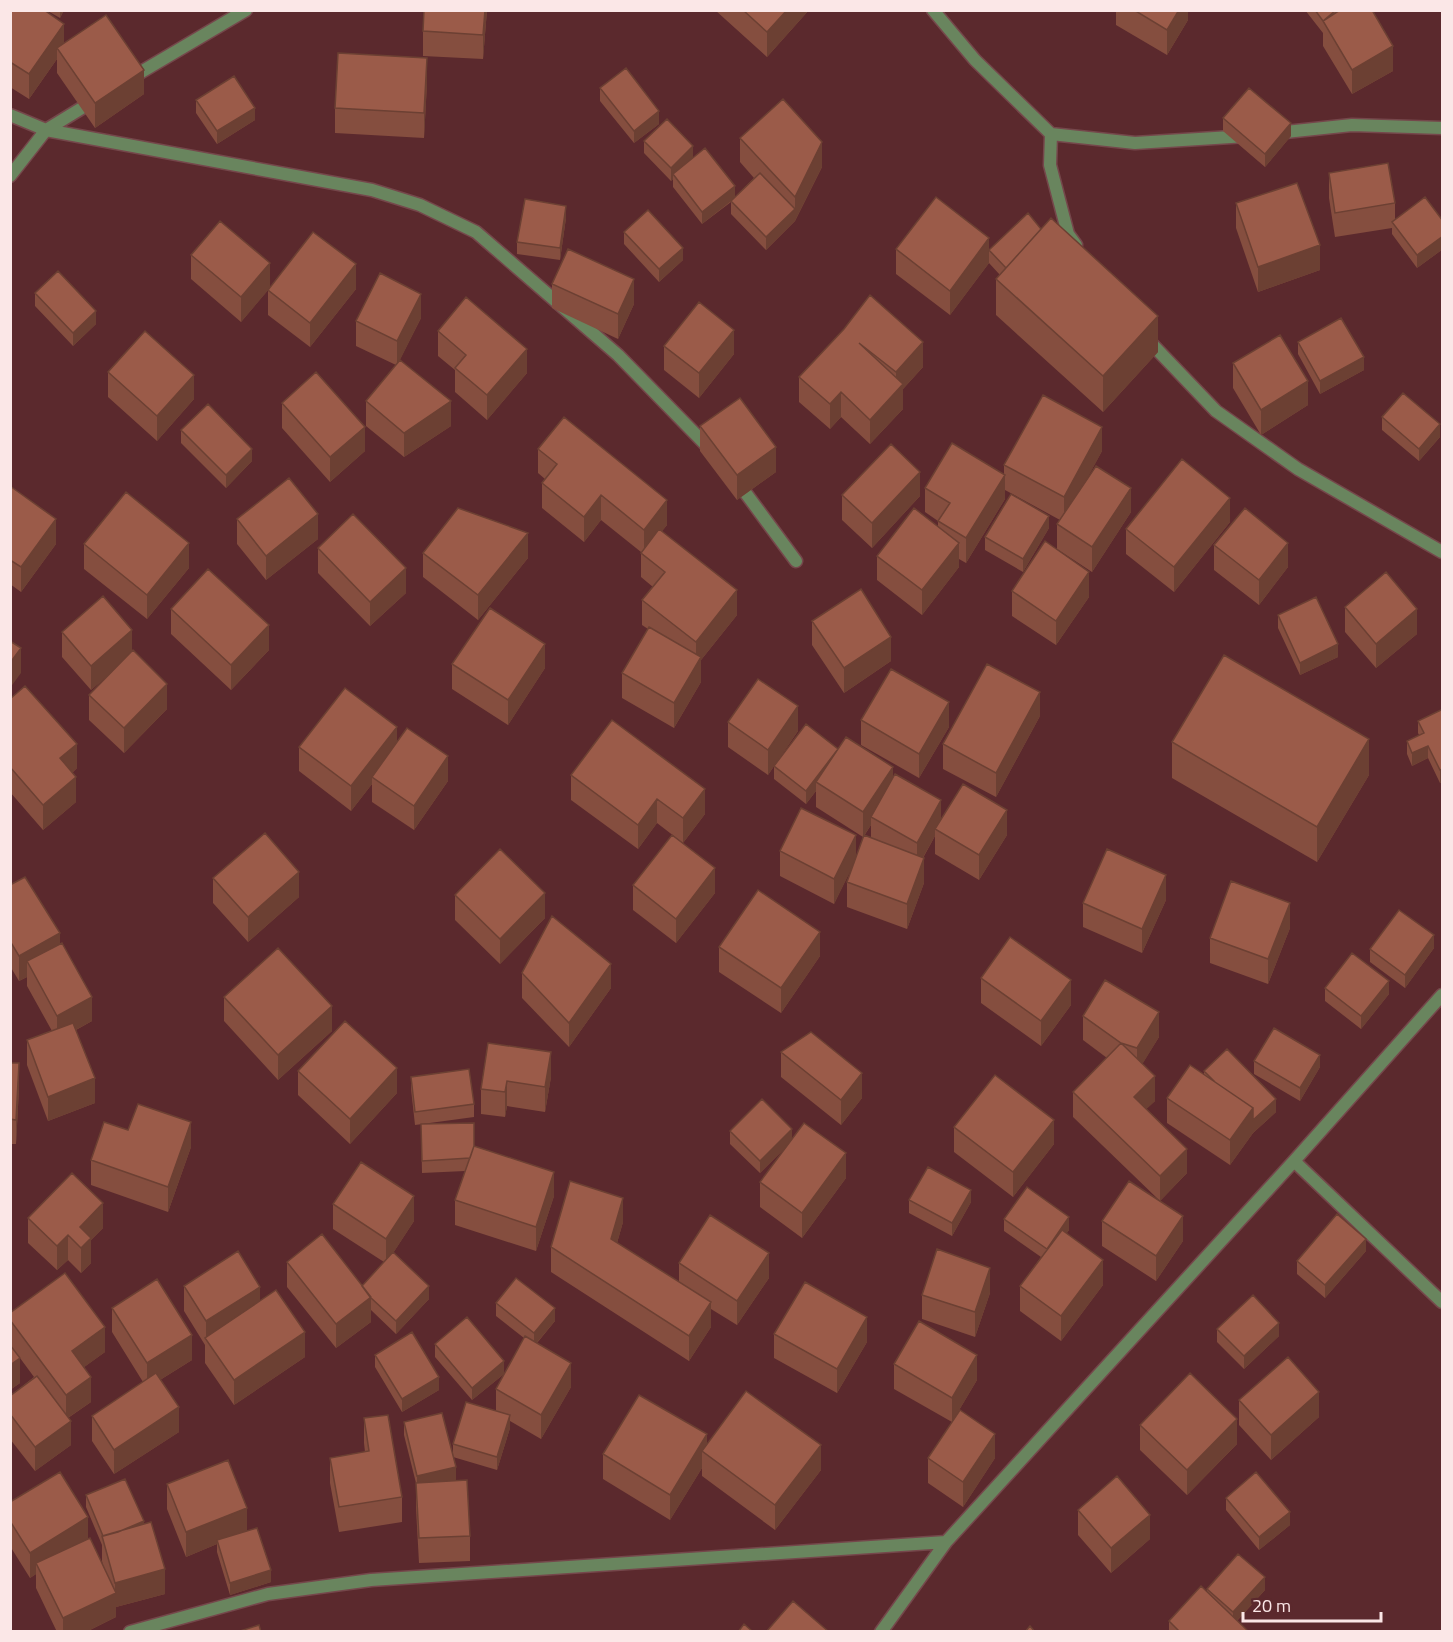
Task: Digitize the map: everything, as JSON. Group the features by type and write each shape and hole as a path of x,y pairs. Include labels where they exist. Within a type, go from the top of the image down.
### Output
{"street":[{"path":"10,176 46,130 246,10"},
{"path":"933,10 975,60 1051,134 1135,143 1229,138 1352,125 1443,128"},
{"path":"10,115 46,130 372,190 420,204 476,232 618,355 716,456"},
{"path":"1051,134 1050,165 1068,234 1086,260"},
{"path":"1138,327 1158,352 1216,411 1298,469 1443,552"},
{"path":"730,473 796,561"},
{"path":"881,1632 946,1542 1443,995"},
{"path":"1294,1161 1443,1302"},
{"path":"130,1632 268,1594 371,1580 946,1542"}],"building":[{"path":"10,10 44,10 64,24 29,74 10,62"},
{"path":"424,10 485,10 483,35 423,31"},
{"path":"743,10 787,10 767,32"},
{"path":"1134,10 1179,10 1167,30"},
{"path":"1315,10 1336,10 1323,21"},
{"path":"1340,10 1372,10 1393,46 1352,70 1323,21"},
{"path":"106,15 144,70 95,103 57,48"},
{"path":"338,53 427,58 424,113 335,108"},
{"path":"626,68 659,111 634,131 600,88"},
{"path":"234,76 255,108 217,131 196,100"},
{"path":"1249,88 1291,123 1265,154 1223,118"},
{"path":"783,99 822,142 795,197 740,138"},
{"path":"667,119 693,146 671,168 644,141"},
{"path":"705,148 735,186 702,212 673,174"},
{"path":"1388,163 1395,203 1335,213 1329,173"},
{"path":"760,173 795,209 766,237 731,201"},
{"path":"1297,183 1320,245 1258,267 1236,203"},
{"path":"936,197 989,238 950,291 896,249"},
{"path":"1425,197 1443,221 1443,236 1417,255 1392,222"},
{"path":"525,199 566,206 560,248 517,242"},
{"path":"648,210 683,248 659,269 624,232"},
{"path":"1028,213 1041,229 1006,268 989,250"},
{"path":"1051,218 1158,316 1103,376 996,279"},
{"path":"220,221 270,263 241,297 191,255"},
{"path":"313,232 356,264 310,323 268,290"},
{"path":"568,249 634,279 618,314 552,284"},
{"path":"58,271 96,311 73,333 35,293"},
{"path":"380,273 421,294 397,341 356,321"},
{"path":"870,295 923,342 896,372 859,343 903,384 870,420 841,392 830,404 799,377 844,329"},
{"path":"466,297 527,349 487,395 455,368 466,355 438,331"},
{"path":"699,302 734,330 699,373 664,346"},
{"path":"1341,318 1364,357 1320,381 1298,342"},
{"path":"145,331 194,375 157,416 108,372"},
{"path":"1280,335 1308,381 1261,410 1233,363"},
{"path":"400,360 451,401 404,433 366,401"},
{"path":"316,372 365,427 330,457 282,403"},
{"path":"1403,393 1440,424 1419,449 1382,417"},
{"path":"1043,395 1102,427 1064,497 1004,465"},
{"path":"740,398 776,447 737,475 700,426"},
{"path":"208,404 252,449 226,475 181,430"},
{"path":"564,417 667,500 644,530 601,495 584,517 542,483 557,464 538,449"},
{"path":"952,443 1005,475 966,538 938,521 950,503 925,488"},
{"path":"891,444 920,472 872,523 842,495"},
{"path":"1182,459 1230,498 1174,567 1126,529"},
{"path":"1096,466 1131,488 1092,547 1057,524"},
{"path":"289,478 318,514 266,556 237,519"},
{"path":"10,486 56,519 21,567 10,560"},
{"path":"126,492 189,543 147,595 84,544"},
{"path":"1011,494 1049,516 1023,559 985,537"},
{"path":"458,508 528,533 478,595 423,553"},
{"path":"914,508 959,543 922,590 877,556"},
{"path":"1245,508 1288,543 1259,580 1214,545"},
{"path":"353,514 406,568 370,602 318,548"},
{"path":"659,529 737,590 696,642 642,600 665,572 641,553"},
{"path":"1045,541 1089,572 1056,621 1012,591"},
{"path":"208,569 269,625 231,665 171,609"},
{"path":"1386,572 1417,609 1376,644 1345,607"},
{"path":"861,589 891,637 844,668 812,621"},
{"path":"103,596 132,630 91,666 62,632"},
{"path":"1316,597 1338,644 1300,663 1278,615"},
{"path":"490,608 545,644 508,700 452,664"},
{"path":"649,627 701,657 674,703 622,673"},
{"path":"10,641 21,648 10,663"},
{"path":"133,650 167,684 124,728 89,695"},
{"path":"1224,655 1369,739 1317,827 1172,742"},
{"path":"987,664 1040,692 996,773 943,744"},
{"path":"891,669 949,702 919,754 861,720"},
{"path":"758,679 798,706 768,750 728,722"},
{"path":"25,686 77,744 60,758 76,777 43,805 10,767 10,699"},
{"path":"345,688 397,727 351,786 299,747"},
{"path":"1443,709 1443,769 1440,770 1428,746 1412,753 1407,741 1424,733 1418,721"},
{"path":"612,720 705,789 683,818 657,799 638,825 571,775"},
{"path":"806,724 838,749 806,791 774,766"},
{"path":"407,728 448,756 414,806 372,777"},
{"path":"846,737 893,767 863,812 816,782"},
{"path":"895,774 941,800 917,843 871,817"},
{"path":"963,784 1007,810 979,855 935,829"},
{"path":"801,808 856,835 834,879 780,851"},
{"path":"265,833 299,872 248,917 213,878"},
{"path":"672,835 715,868 676,919 633,885"},
{"path":"864,835 924,858 907,904 847,882"},
{"path":"500,849 545,893 500,939 455,895"},
{"path":"1107,849 1166,875 1142,929 1083,903"},
{"path":"25,877 60,933 19,956 10,941 10,885"},
{"path":"1231,881 1290,903 1268,959 1210,938"},
{"path":"758,890 820,932 781,988 719,947"},
{"path":"1399,910 1434,935 1405,975 1370,949"},
{"path":"552,916 611,964 569,1023 522,973"},
{"path":"1010,937 1071,980 1041,1021 981,978"},
{"path":"62,943 92,997 57,1016 27,961"},
{"path":"278,948 332,1006 278,1055 224,997"},
{"path":"1352,953 1389,981 1361,1016 1325,988"},
{"path":"1105,980 1159,1012 1137,1048 1121,1043 1083,1016"},
{"path":"345,1021 397,1068 350,1119 298,1071"},
{"path":"73,1023 95,1078 48,1097 27,1040"},
{"path":"1274,1028 1320,1055 1300,1088 1254,1061"},
{"path":"811,1032 862,1073 841,1100 781,1052"},
{"path":"488,1043 551,1052 545,1087 507,1081 505,1092 481,1089"},
{"path":"1121,1043 1155,1076 1134,1097 1187,1149 1160,1176 1073,1092"},
{"path":"1227,1049 1276,1099 1253,1120 1253,1108 1215,1082 1204,1071"},
{"path":"10,1063 19,1063 16,1120 10,1119"},
{"path":"1190,1065 1253,1108 1230,1140 1167,1098"},
{"path":"469,1069 474,1104 415,1112 411,1077"},
{"path":"995,1075 1054,1120 1013,1172 954,1127"},
{"path":"762,1099 792,1129 760,1161 730,1131"},
{"path":"138,1104 191,1122 168,1187 91,1160 104,1122 128,1130"},
{"path":"474,1123 474,1146 470,1158 422,1161 421,1124"},
{"path":"804,1123 846,1153 802,1213 760,1182"},
{"path":"474,1146 554,1172 536,1227 455,1200"},
{"path":"361,1162 414,1196 386,1239 333,1204"},
{"path":"928,1167 971,1190 952,1223 909,1200"},
{"path":"72,1173 103,1203 80,1227 91,1238 81,1248 68,1235 57,1246 28,1218"},
{"path":"570,1181 623,1198 611,1239 711,1302 689,1336 551,1247"},
{"path":"1129,1181 1183,1216 1156,1256 1102,1221"},
{"path":"1027,1187 1069,1217 1047,1249 1004,1219"},
{"path":"1337,1214 1366,1239 1325,1285 1297,1261"},
{"path":"710,1215 769,1253 737,1301 679,1263"},
{"path":"1062,1230 1103,1260 1061,1316 1020,1286"},
{"path":"322,1234 371,1297 336,1324 287,1262"},
{"path":"937,1249 990,1268 975,1312 922,1295"},
{"path":"238,1251 260,1287 206,1321 184,1286"},
{"path":"393,1252 429,1286 396,1321 370,1297 362,1286"},
{"path":"65,1273 105,1327 72,1351 91,1377 66,1395 10,1320 10,1313"},
{"path":"516,1278 555,1308 534,1333 496,1303"},
{"path":"157,1279 192,1335 147,1363 112,1308"},
{"path":"805,1282 867,1317 837,1369 774,1334"},
{"path":"276,1290 305,1332 234,1380 205,1338"},
{"path":"1253,1295 1279,1323 1244,1356 1217,1329"},
{"path":"467,1317 504,1361 472,1388 435,1344"},
{"path":"919,1321 977,1355 952,1398 894,1364"},
{"path":"412,1332 439,1377 402,1399 375,1355"},
{"path":"525,1336 571,1363 541,1415 496,1389"},
{"path":"10,1345 20,1358 10,1365"},
{"path":"1288,1357 1319,1392 1271,1435 1239,1400"},
{"path":"156,1373 179,1407 114,1450 92,1416"},
{"path":"1190,1373 1237,1419 1187,1470 1140,1425"},
{"path":"37,1376 71,1421 35,1447 10,1414 10,1396"},
{"path":"746,1391 821,1445 775,1505 702,1451"},
{"path":"639,1395 707,1434 670,1495 603,1454"},
{"path":"466,1402 510,1415 497,1457 453,1444"},
{"path":"960,1410 995,1434 963,1482 928,1458"},
{"path":"442,1413 456,1467 417,1476 404,1422"},
{"path":"388,1415 402,1497 339,1507 330,1458 369,1451 364,1418"},
{"path":"228,1460 247,1508 186,1532 167,1484"},
{"path":"60,1472 88,1517 30,1553 10,1521 10,1502"},
{"path":"1256,1472 1290,1512 1259,1537 1226,1498"},
{"path":"1117,1476 1150,1515 1111,1548 1078,1510"},
{"path":"125,1479 144,1521 103,1536 86,1495"},
{"path":"467,1480 470,1536 419,1538 416,1483"},
{"path":"151,1522 165,1569 115,1583 102,1536"},
{"path":"257,1528 271,1570 230,1583 217,1540"},
{"path":"90,1538 116,1593 63,1618 36,1563"},
{"path":"1238,1554 1265,1577 1233,1612 1207,1589"},
{"path":"1201,1586 1248,1632 1180,1632 1169,1621"},
{"path":"793,1601 829,1632 766,1632"},
{"path":"744,1624 753,1632 738,1632"},
{"path":"259,1625 261,1632 237,1632"},
{"path":"1030,1626 1035,1632 1025,1632"}]}
